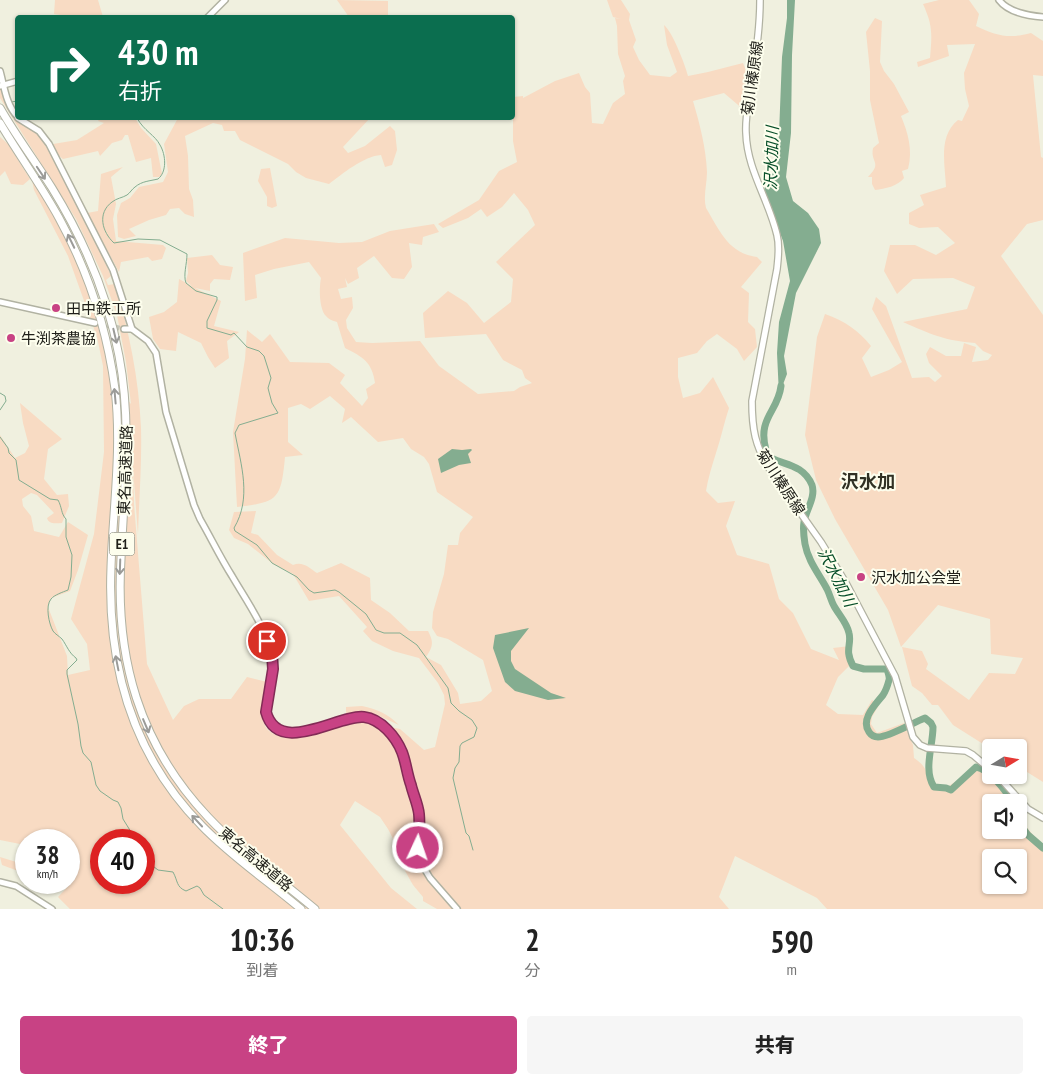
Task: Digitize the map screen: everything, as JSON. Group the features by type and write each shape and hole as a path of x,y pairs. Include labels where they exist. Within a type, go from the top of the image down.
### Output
{"highway":[{"name":"東名高速道路","path":"0,108 11,135 72,243 93,292 106,342 115,390 118,435 111,565 111,619 117,666 132,718 146,750 157,769 185,807 220,843 301,909"},
{"name":"東名高速道路","path":"0,123 52,188 78,236 96,275 115,336 123,376 127,422 120,615 126,662 138,706 156,747 179,784 191,799 226,836 315,909"}],"main road":[{"name":"菊川榛原線","path":"760,0 760,20 746,133 753,172 778,236 779,251 752,401 754,438 762,458 833,560 894,675 910,729 916,742 927,748 966,752 982,762"},
{"path":"1005,784 1028,809 1043,818"}],"street":[{"path":"210,15 224,0"},
{"path":"999,0 1011,9 1043,17"},
{"path":"0,71 2,86 15,114"},
{"path":"2,86 15,82"},
{"path":"22,120 39,131 49,144 113,270 132,329 148,341 156,353 166,412 189,491 200,519 256,616 272,654 272,679 266,707 268,718 276,728 288,733 319,729 355,717 374,719 386,730 402,750 417,803 419,820 418,848 421,863 430,878 457,909"},
{"path":"0,302 94,323"},
{"path":"124,329 132,329"},
{"path":"0,882 16,886 52,909"}],"shaded area":[{"path":"55,0 98,0 102,15 61,15 54,14"},
{"path":"337,0 388,1 388,15 348,15"},
{"path":"607,0 621,0 630,14 629,20 636,40 633,47 639,60 650,75 670,77 677,72 667,45 664,25 674,41 688,76 743,63 748,75 744,110 724,93 693,101 705,154 707,172 706,208 721,233 732,246 747,255 757,257 762,262 741,287 749,293 748,322 755,329 757,347 744,361 737,349 717,334 707,341 697,353 678,358 678,377 683,398 700,393 713,377 729,408 706,491 718,503 735,501 726,526 737,555 769,564 779,599 793,613 811,649 839,660 833,648 850,646 853,662 838,677 826,705 838,714 863,715 872,700 879,705 872,717 871,724 877,733 904,723 913,745 914,758 926,770 931,785 946,788 971,771 979,769 982,771 982,784 999,784 1005,794 982,794 982,839 1027,839 1027,828 1043,847 1043,909 827,909 817,898 735,856 719,897 729,909 437,909 423,901 423,897 413,885 400,862 399,850 380,817 355,801 340,825 391,888 417,909 70,909 58,897 61,894 80,894 80,829 15,829 15,843 0,840 0,435 15,458 25,453 29,446 20,403 62,439 48,449 44,479 57,495 68,494 69,506 62,523 49,522 47,518 54,513 37,495 31,493 22,499 23,506 31,516 34,531 59,537 68,522 88,535 70,591 51,598 48,607 67,656 68,675 90,670 87,644 71,619 94,534 104,452 103,366 97,337 68,256 34,190 32,180 62,228 85,278 105,341 109,376 131,404 126,362 117,315 103,276 76,219 0,98 0,82 11,115 15,120 19,120 34,130 43,139 103,257 111,276 106,280 108,285 115,284 120,302 129,337 140,410 141,454 138,535 133,468 134,504 147,664 173,720 184,706 199,699 231,699 247,677 267,682 262,716 267,729 274,734 292,737 303,736 350,723 361,722 372,725 387,736 390,727 400,729 424,750 435,747 445,704 444,695 438,683 419,658 393,651 372,641 363,631 367,627 339,596 309,601 293,574 273,564 248,544 234,538 229,530 234,512 256,511 251,533 258,535 277,555 293,565 303,564 317,573 341,563 370,578 371,600 390,613 409,631 428,631 432,644 426,657 441,665 458,693 460,704 481,701 492,691 483,660 448,639 437,636 432,628 433,612 444,574 448,545 458,545 460,533 473,517 437,492 429,464 424,457 411,449 403,438 378,442 351,417 342,423 345,409 330,396 310,409 301,404 288,408 288,442 303,455 285,457 282,482 275,496 261,503 237,507 233,432 245,359 247,330 262,342 270,334 290,362 329,363 345,375 340,383 362,406 368,398 366,389 375,383 369,365 362,357 345,348 337,322 328,318 324,313 320,298 321,278 309,262 255,275 257,298 245,301 243,253 285,238 339,243 362,242 390,231 434,224 439,232 423,237 422,245 409,243 412,267 404,279 392,278 374,256 357,268 359,278 348,284 345,278 347,287 338,289 341,299 352,297 353,308 346,320 347,328 356,342 420,341 439,366 478,394 514,391 532,383 525,378 522,370 503,360 486,334 425,338 423,313 448,291 467,303 484,323 511,302 513,279 496,262 535,225 528,210 514,193 502,207 487,217 481,209 468,218 443,228 438,224 479,200 499,171 517,162 513,141 515,97 523,96 523,98 555,81 579,73 590,93 592,123 603,124 613,103 625,94 623,81 625,76 618,54 615,18 621,19 613,17"},
{"path":"787,0 795,0 791,133 786,177 793,201 808,213 819,229 821,243 796,293 784,356 787,374 779,395 777,353 779,322 790,281 783,241 764,191 767,181 776,169"},
{"path":"939,0 969,0 979,14 976,26 1003,36 1031,33 1043,41 1043,76 1033,75 1041,157 1043,158 1043,220 1027,224 1001,256 1043,315 1043,782 1028,773 1028,739 982,739 982,743 953,725 938,705 932,705 922,693 912,686 902,647 922,651 928,664 926,669 969,700 989,673 1015,674 1023,658 991,654 990,619 938,605 901,647 888,610 835,519 816,480 805,435 817,337 825,314 851,327 871,346 862,358 871,377 889,370 902,362 872,309 876,297 886,306 912,378 929,377 935,382 942,376 929,363 926,354 930,347 946,356 961,356 964,343 976,347 972,362 988,360 992,355 983,351 975,343 955,341 903,322 967,309 975,287 953,278 913,279 897,294 884,271 890,245 915,245 936,255 955,243 938,227 919,228 909,224 909,213 924,205 920,195 946,187 945,142 952,127 958,120 962,121 969,106 964,73 975,44 947,45 949,56 918,67 917,62 930,58 931,50 929,18 923,4"},
{"path":"875,18 882,21 880,62 909,112 901,116 908,135 910,155 908,169 902,171 904,178 901,181 891,187 875,190 872,184 872,177 868,177 875,168 873,148 879,143 870,100 870,71 866,32"},
{"path":"136,120 156,144 162,174 159,177 153,177 151,158 136,162 128,135 125,135 122,140 112,143 100,156 98,151 63,159 58,155 53,144 77,140 104,123 98,121"},
{"path":"177,120 368,120 343,147 348,153 365,146 390,126 395,131 397,150 392,165 385,167 381,155 374,156 353,166 329,184 306,178 288,164 240,140 235,131 224,131 222,125 213,123 185,136 189,189 193,200 194,217 185,214 179,208 170,209 166,215 129,229 136,236 124,239 118,237 117,215 121,203 130,198 139,187 163,182 168,172 164,144"},
{"path":"0,137 8,144 30,179 23,185 11,184 5,171 0,176"},
{"path":"123,167 111,177 116,204 113,219 116,241 163,245 166,248 162,259 152,261 148,257 121,262 119,272 87,213 98,211 101,174"},
{"path":"270,168 277,206 272,208 267,206 267,197 258,181 261,169"},
{"path":"212,255 220,265 233,267 230,280 214,279 210,284 210,291 195,288 221,301 214,326 239,332 227,341 229,358 215,368 201,343 178,332 176,351 160,349 153,339 149,317 164,312 177,302 179,279 192,286 186,281 188,273 187,258"},
{"path":"452,449 471,449 468,454 471,463 459,465 441,473 438,459"},
{"path":"529,628 511,651 511,661 515,669 551,693 566,698 548,700 515,691 505,682 493,648 495,635"},
{"path":"362,706 382,712 399,725 379,716 346,713 346,707"},
{"path":"0,857 15,862 15,870 2,865"}],"waterway":[{"path":"11,102 15,101"},
{"path":"138,120 162,149 164,158 163,172 158,179 140,184 127,195 107,206 103,217 104,228 107,234 114,243 138,239 160,240 187,254 186,283 196,291 217,297 207,321 207,328 231,335 234,333 247,347 259,351 264,356 271,378 268,388 272,403 278,413 239,425 235,433 244,481 243,505 234,528 235,531 257,545 272,563 297,577 309,590 314,593 335,590 339,592 366,614 376,630 384,633 400,633 417,645 448,688 451,703 472,720 477,728 474,737 460,746 459,762 455,768 453,778 466,833 469,836 473,850"},
{"name":"沢水加川","path":"781,386 764,430 766,450 773,459 801,471 807,476 812,485 812,499 804,522 806,550 834,606 848,629 850,637 849,655 853,666 864,669 887,669 889,675 884,694 873,707 866,722 869,732 875,737 883,736 925,718 933,727 929,773 934,787 951,790 976,767 997,781 1007,794"},
{"path":"0,393 5,396 6,401 0,410"},
{"path":"0,437 8,448 9,453 16,460 19,480 50,499 58,500 66,519 66,537 72,555 71,577 68,590 54,596 49,602 49,620 53,631 62,639 77,660 67,670 67,674 83,753 91,762 96,785 100,791 118,802 123,819 129,829"},
{"name":"沢水加川","path":"1027,834 1043,848"},
{"path":"155,868 158,870 173,872 179,886 186,891 197,886 204,895 223,909"}],"tunnel":[{"path":"100,324 124,329"}],"place":[{"name":"田中鉄工所","path":"56,308"},
{"name":"牛渕茶農協","path":"11,338"},
{"name":"沢水加公会堂","path":"861,577"}],"district":[{"name":"沢水加","path":"868,481"}],"route":[{"path":"267,641 272,654 273,669 266,712 276,728 288,733 304,732 332,725 344,719 365,717 374,719 398,743 402,750 419,812 418,848"}]}
